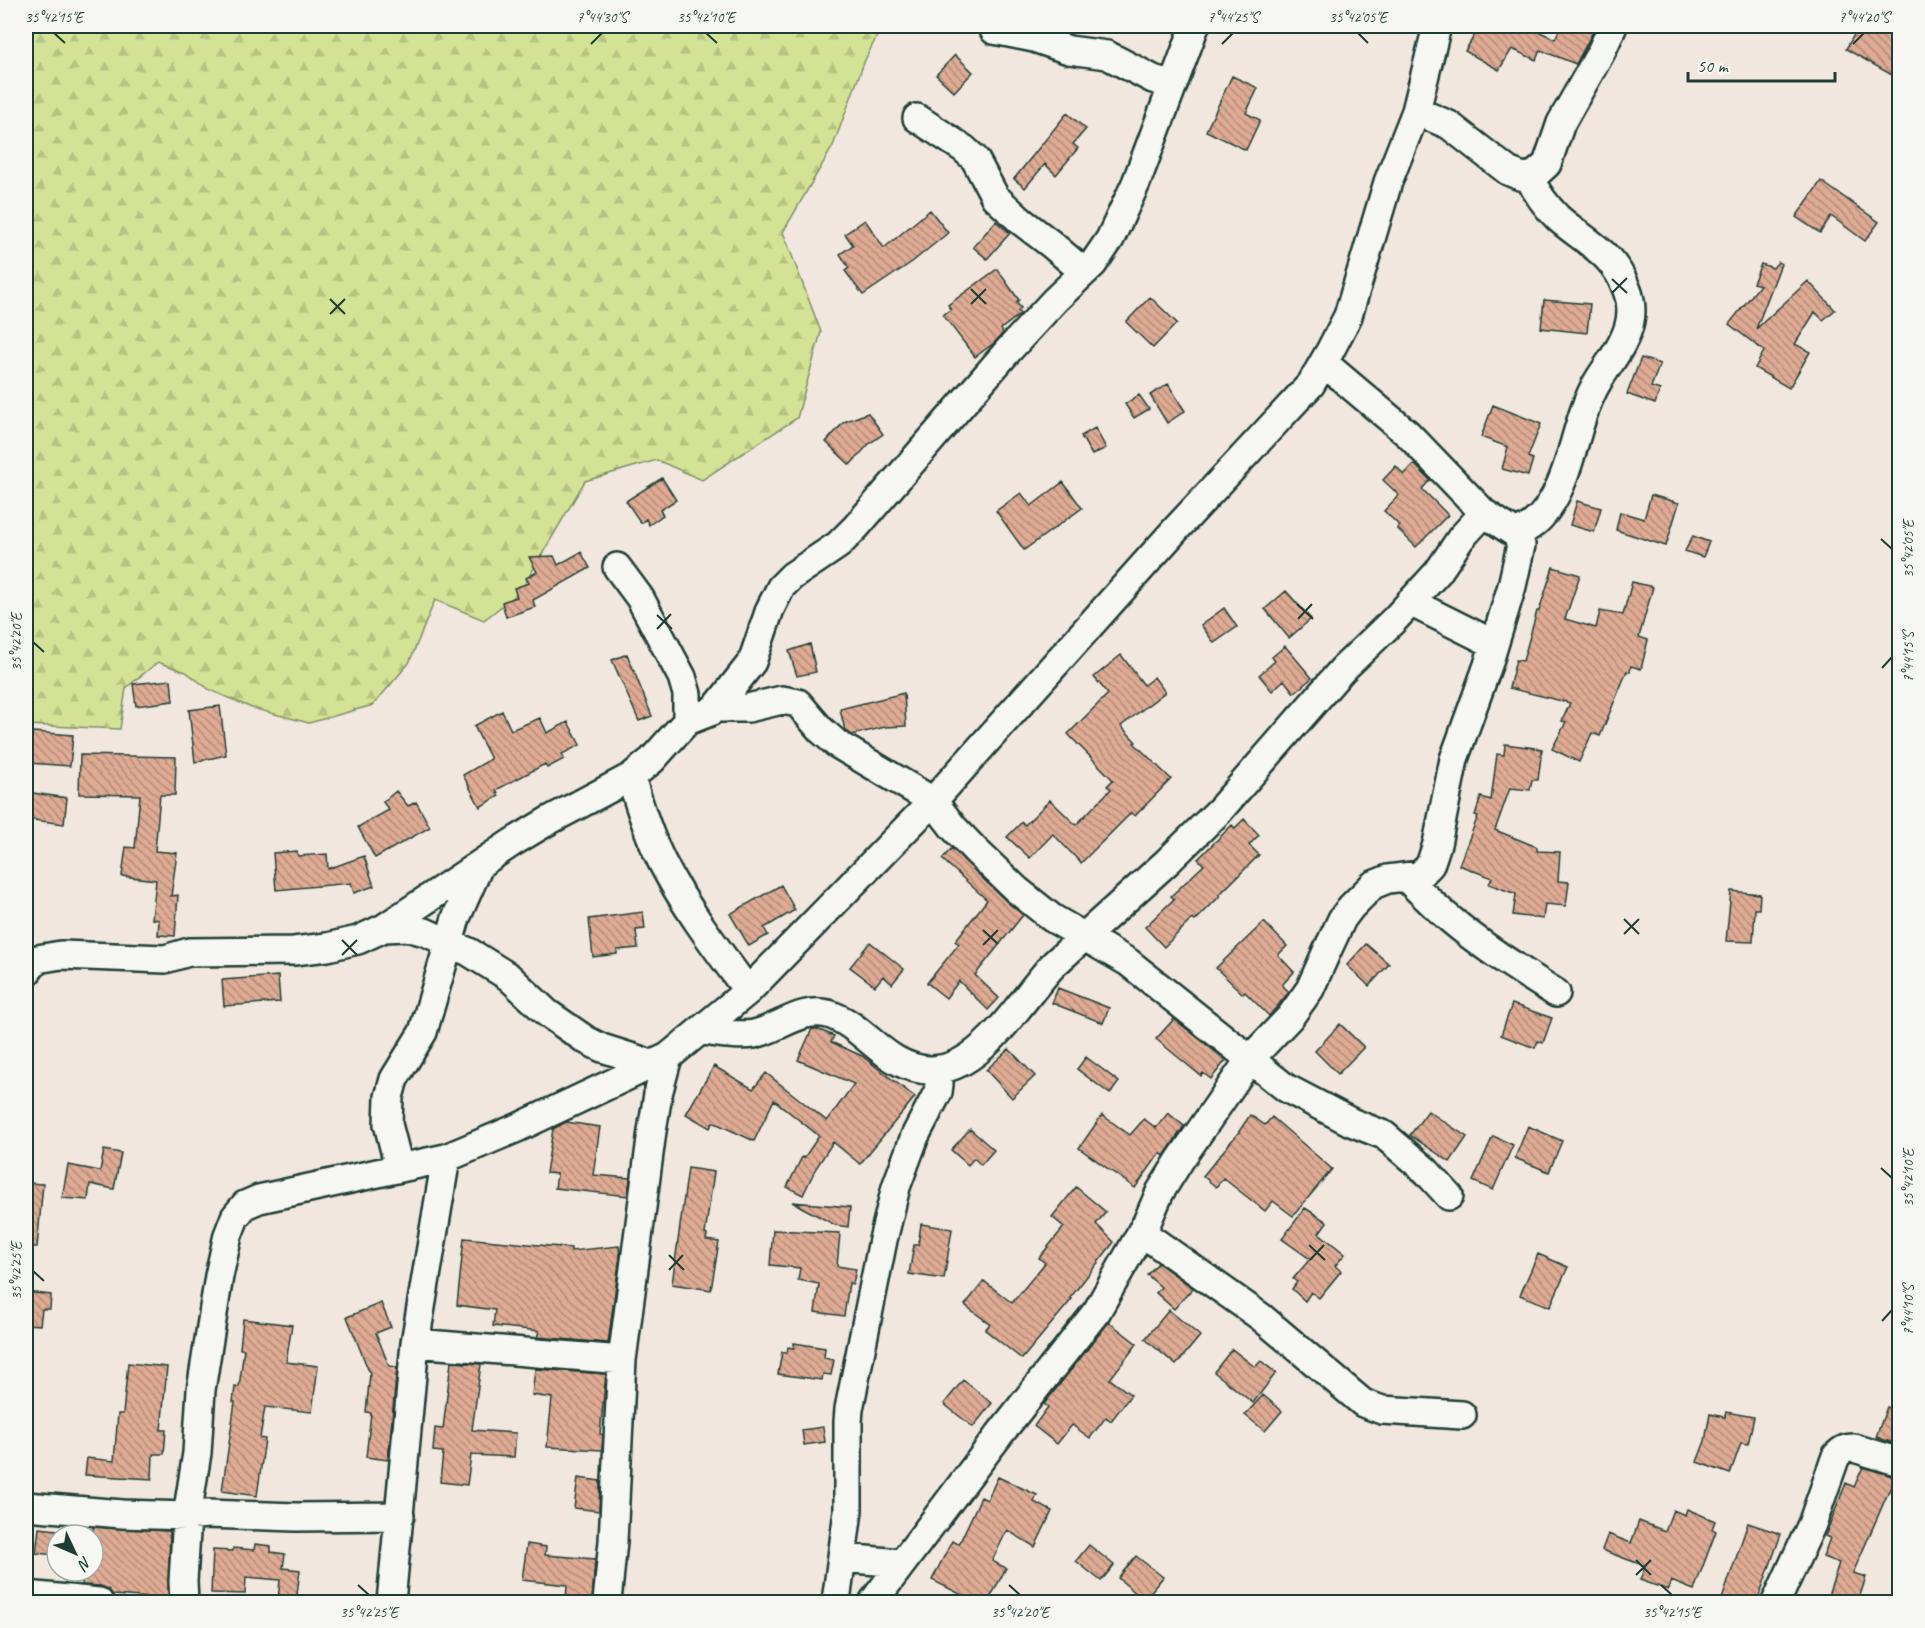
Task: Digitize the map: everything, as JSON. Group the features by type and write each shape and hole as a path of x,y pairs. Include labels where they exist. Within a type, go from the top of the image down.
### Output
{"street":[{"path":"26,974 37,959 61,955 165,960 189,952 294,951 358,940 384,928 548,821 631,777 652,760 687,721 710,712 752,662 770,609 781,587 792,576 838,544 856,527 1006,353 1093,264 1110,239 1136,183 1195,26"},
{"path":"184,1602 187,1516 197,1453 201,1390 219,1276 228,1235 236,1216 245,1205 259,1199 446,1158 517,1128 659,1061 700,1031 747,991 933,801 1177,528 1311,384 1348,316 1388,182 1416,111 1437,26"},
{"path":"1416,111 1449,125 1508,171 1529,177 1547,164 1561,123 1613,26"},
{"path":"993,30 1034,38 1069,50 1107,55 1152,79 1173,85"},
{"path":"917,118 964,149 975,159 996,197 1021,222 1084,272"},
{"path":"1516,534 1534,525 1557,493 1588,400 1624,338 1630,322 1631,303 1622,279 1611,262 1588,240 1559,218 1535,190 1529,177"},
{"path":"873,1602 999,1435 1097,1311 1141,1232 1160,1192 1180,1160 1250,1059 1290,1017 1310,989 1342,920 1363,892 1372,885 1388,879 1420,875 1430,865 1437,844 1454,759 1494,644 1521,545 1516,534 1484,513 1408,434 1324,363"},
{"path":"700,1031 740,1035 755,1034 787,1020 813,1013 829,1014 843,1021 908,1066 938,1071 951,1068 968,1059 1001,1028 1038,980 1219,811 1342,670 1438,572 1461,538 1484,513"},
{"path":"617,567 640,598 682,677 687,694 687,721"},
{"path":"1410,602 1494,644"},
{"path":"714,708 748,708 782,700 798,703 821,730 837,744 933,801 953,827 1017,890 1052,918 1128,962 1286,1088 1351,1122 1384,1136 1426,1171 1449,1196"},
{"path":"631,777 642,815 661,860 715,946 747,991"},
{"path":"399,1167 388,1124 389,1097 393,1079 423,1032 456,918 479,866"},
{"path":"1406,878 1449,919 1511,965 1556,993"},
{"path":"384,928 407,927 449,942 509,977 547,1013 586,1040 643,1061 659,1061"},
{"path":"607,1602 613,1541 622,1360 658,1094 659,1061"},
{"path":"836,1602 848,1511 849,1408 896,1187 915,1136 938,1092 938,1071"},
{"path":"391,1602 415,1343 446,1158"},
{"path":"1141,1232 1261,1317 1363,1403 1382,1410 1462,1415"},
{"path":"415,1343 622,1360"},
{"path":"1776,1602 1812,1524 1836,1456 1846,1448 1854,1448 1899,1462"},
{"path":"26,1506 122,1514 187,1516 207,1514 317,1518 400,1516"},
{"path":"842,1558 901,1563"},
{"path":"26,1594 99,1602"}],"green space":[{"path":"26,26 882,26 865,60 833,146 783,232 821,332 797,418 702,480 657,460 585,481 520,592 484,620 435,600 409,663 373,705 309,723 252,708 210,690 186,672 158,662 126,688 120,729 26,725"}],"building":[{"path":"1480,26 1527,26 1555,39 1561,26 1596,26 1576,64 1540,50 1536,60 1512,49 1499,70 1465,51"},
{"path":"1859,26 1899,26 1899,79 1846,49"},
{"path":"955,55 973,72 954,92 936,75"},
{"path":"1232,76 1258,88 1246,113 1260,120 1246,150 1206,131"},
{"path":"1067,113 1086,129 1073,144 1078,148 1056,175 1045,164 1025,188 1014,179"},
{"path":"1821,181 1879,222 1865,241 1831,216 1820,233 1796,217"},
{"path":"930,210 948,233 912,262 863,295 845,271 849,268 840,254 853,245 845,234 865,220 884,248"},
{"path":"996,221 1010,233 987,259 973,247"},
{"path":"1778,262 1781,264 1756,329 1808,281 1835,310 1823,320 1815,312 1795,344 1810,352 1789,388 1755,368 1764,351 1729,324 1760,285 1753,283 1761,264 1773,268"},
{"path":"997,269 1019,300 1016,302 1021,308 1018,311 1020,314 1001,329 1003,333 994,343 975,357 943,315 951,309 948,305"},
{"path":"1150,297 1177,323 1153,348 1126,322"},
{"path":"1544,300 1590,304 1587,333 1541,328"},
{"path":"1641,358 1660,364 1651,387 1660,390 1655,404 1627,394"},
{"path":"1168,384 1185,411 1167,423 1150,395"},
{"path":"1139,395 1149,409 1134,418 1125,404"},
{"path":"1493,405 1541,424 1528,457 1533,459 1528,476 1502,469 1508,447 1481,437"},
{"path":"868,413 883,434 869,444 850,465 826,442 844,422"},
{"path":"1095,428 1106,448 1092,455 1081,436"},
{"path":"1414,464 1430,480 1422,489 1448,515 1416,547 1397,528 1400,526 1384,511 1399,495 1383,480 1396,466 1404,475"},
{"path":"662,478 676,500 660,510 663,515 649,525 646,519 641,523 626,501"},
{"path":"1063,482 1082,508 1024,550 996,511 1021,493 1031,506"},
{"path":"1651,495 1679,503 1666,546 1616,530 1620,512 1644,519"},
{"path":"1577,501 1601,508 1594,532 1570,525"},
{"path":"1693,536 1709,542 1703,557 1685,551"},
{"path":"581,552 590,568 533,600 535,607 506,617 502,602 517,597 514,588 529,583 526,578 537,572 529,557 554,556 558,565"},
{"path":"1553,567 1580,575 1565,619 1596,628 1600,611 1623,615 1632,582 1653,587 1639,637 1648,640 1641,669 1631,666 1630,672 1627,671 1600,736 1592,733 1579,762 1552,749 1566,722 1562,721 1570,703 1509,688 1516,660 1523,661 1537,611 1539,611"},
{"path":"1286,591 1311,619 1289,638 1265,609"},
{"path":"1224,608 1237,627 1214,643 1201,625"},
{"path":"810,644 816,672 797,676 789,651"},
{"path":"1285,646 1312,678 1294,693 1284,680 1272,691 1259,675 1275,661 1272,657"},
{"path":"627,654 652,716 639,721 612,660"},
{"path":"1121,655 1144,685 1154,677 1165,692 1121,726 1136,742 1134,743 1171,779 1135,816 1131,813 1081,863 1053,834 1030,858 1007,837 1022,822 1025,825 1050,800 1076,825 1111,789 1107,786 1113,780 1068,734 1108,694 1094,677"},
{"path":"171,680 173,701 136,706 133,684"},
{"path":"904,693 906,726 885,727 852,735 845,730 840,709"},
{"path":"220,706 226,755 195,762 189,710"},
{"path":"502,711 511,730 540,718 547,733 568,722 580,745 562,754 564,759 547,768 545,764 496,790 499,796 480,807 463,775 491,759 474,726"},
{"path":"32,732 73,735 70,766 29,763"},
{"path":"1505,744 1542,749 1538,780 1532,780 1530,790 1510,788 1495,830 1537,847 1537,851 1560,852 1558,881 1569,882 1566,906 1545,904 1543,919 1513,915 1516,894 1489,884 1492,878 1459,865 1478,816 1475,815 1481,797 1491,800 1497,754 1504,755"},
{"path":"80,755 176,757 175,795 160,795 155,851 177,853 171,896 178,895 175,936 158,935 159,920 152,919 156,880 122,876 126,847 135,848 140,795 79,794"},
{"path":"396,791 408,806 416,802 430,827 375,858 358,827 389,810 383,802"},
{"path":"26,792 67,798 64,824 26,819"},
{"path":"1244,819 1259,835 1249,845 1259,855 1195,921 1192,919 1164,947 1145,927 1174,899 1171,896 1204,865 1198,859 1232,825 1235,828"},
{"path":"952,848 1023,915 975,975 999,998 988,1010 959,981 946,998 927,983 959,944 955,941 987,900 942,859"},
{"path":"297,851 298,856 327,854 328,869 364,856 374,886 354,893 351,883 276,890 273,853"},
{"path":"781,885 795,910 764,928 768,935 749,946 730,914"},
{"path":"1731,891 1760,894 1759,909 1755,909 1753,942 1726,941"},
{"path":"643,912 645,929 636,930 638,948 617,950 617,954 593,957 589,919"},
{"path":"1264,922 1287,946 1278,955 1294,972 1282,985 1289,992 1269,1016 1216,968"},
{"path":"870,942 904,969 892,984 883,976 875,986 850,967"},
{"path":"1366,944 1389,964 1369,986 1347,965"},
{"path":"278,976 280,1002 224,1006 222,980"},
{"path":"1058,988 1109,1008 1103,1023 1052,1003"},
{"path":"1512,1004 1552,1018 1543,1043 1538,1041 1535,1048 1501,1035"},
{"path":"1174,1019 1226,1060 1211,1079 1203,1073 1201,1076 1156,1039"},
{"path":"1340,1024 1364,1047 1338,1074 1315,1051"},
{"path":"812,1029 834,1036 831,1042 862,1056 915,1097 860,1164 833,1142 816,1168 803,1195 787,1187 802,1157 804,1158 819,1136 774,1100 754,1141 713,1122 710,1128 686,1114 714,1066 753,1089 766,1073 827,1121 854,1084 798,1060"},
{"path":"1009,1049 1035,1076 1012,1098 986,1070"},
{"path":"1086,1057 1119,1082 1110,1094 1077,1069"},
{"path":"1428,1111 1467,1137 1450,1162 1410,1135"},
{"path":"1168,1113 1184,1126 1164,1156 1160,1153 1135,1188 1079,1148 1102,1115 1130,1135 1144,1119 1156,1128"},
{"path":"1250,1115 1265,1125 1272,1117 1332,1169 1293,1216 1273,1201 1265,1211 1223,1178 1216,1187 1203,1176"},
{"path":"566,1122 600,1127 593,1175 630,1178 628,1196 555,1188 557,1174 546,1173 553,1129"},
{"path":"1528,1126 1562,1141 1549,1172 1515,1158"},
{"path":"970,1129 994,1150 981,1165 974,1158 968,1165 951,1150"},
{"path":"1493,1136 1513,1145 1493,1190 1473,1181"},
{"path":"104,1150 121,1153 114,1189 90,1184 88,1200 62,1198 68,1165 100,1171"},
{"path":"688,1168 714,1172 705,1234 707,1235 706,1240 719,1242 711,1290 672,1284"},
{"path":"26,1183 43,1184 37,1247 26,1247"},
{"path":"1076,1187 1106,1212 1096,1224 1114,1242 1070,1298 1072,1299 1022,1359 985,1330 990,1324 965,1305 984,1281 1012,1303 1045,1263 1039,1258 1064,1227 1052,1217"},
{"path":"792,1202 850,1207 848,1227 835,1225"},
{"path":"1305,1208 1327,1222 1319,1233 1345,1254 1335,1266 1341,1271 1319,1298 1311,1292 1305,1301 1292,1289 1297,1282 1293,1279 1310,1259 1282,1239"},
{"path":"921,1224 952,1229 944,1279 909,1274 914,1245 918,1245"},
{"path":"773,1230 840,1233 837,1266 856,1269 853,1284 849,1283 844,1316 815,1312 819,1284 798,1280 800,1268 770,1265"},
{"path":"464,1238 571,1248 571,1251 619,1246 620,1256 608,1343 537,1337 539,1331 493,1326 495,1310 457,1305"},
{"path":"1538,1254 1568,1267 1550,1307 1520,1295"},
{"path":"1158,1263 1193,1288 1174,1309 1156,1293 1161,1287 1147,1275"},
{"path":"26,1292 51,1295 50,1309 42,1309 40,1325 26,1324"},
{"path":"381,1303 391,1327 376,1333 389,1366 397,1367 388,1460 366,1457 371,1413 366,1412 370,1374 347,1317"},
{"path":"1169,1310 1200,1336 1176,1365 1145,1339"},
{"path":"243,1319 292,1325 286,1362 318,1366 312,1412 265,1407 260,1438 265,1439 257,1496 222,1491 235,1402 233,1402 235,1387 239,1387 244,1349 240,1349"},
{"path":"1109,1322 1137,1344 1110,1379 1131,1395 1111,1421 1106,1417 1090,1438 1072,1425 1057,1444 1034,1426 1048,1407 1044,1404"},
{"path":"794,1343 825,1348 824,1358 834,1360 831,1375 823,1374 822,1380 778,1374 782,1352 787,1353 788,1347 794,1348"},
{"path":"1232,1349 1255,1367 1261,1361 1276,1373 1253,1403 1214,1372"},
{"path":"451,1362 481,1364 472,1430 516,1433 514,1457 471,1455 467,1485 440,1482 443,1452 433,1451 435,1428 443,1429"},
{"path":"128,1363 167,1367 161,1430 166,1430 164,1454 153,1454 152,1479 85,1475 87,1458 114,1461 118,1414 123,1414"},
{"path":"535,1369 606,1374 600,1434 603,1435 602,1450 547,1447 552,1398 532,1395"},
{"path":"963,1380 992,1403 973,1427 944,1404"},
{"path":"1263,1395 1282,1411 1265,1431 1245,1415"},
{"path":"1887,1407 1899,1411 1899,1445 1876,1437"},
{"path":"1726,1412 1754,1417 1748,1444 1741,1443 1730,1474 1697,1462 1705,1441 1710,1414 1725,1417"},
{"path":"823,1427 825,1442 804,1445 802,1430"},
{"path":"1863,1467 1895,1477 1853,1573 1866,1577 1858,1602 1826,1602 1839,1563 1823,1557 1830,1538 1825,1536 1846,1483 1854,1487"},
{"path":"998,1477 1037,1495 1034,1502 1052,1511 1035,1547 1007,1530 992,1561 1006,1568 988,1602 976,1602 932,1580 952,1541 959,1544 981,1497 987,1500"},
{"path":"578,1478 600,1481 599,1511 574,1508"},
{"path":"1687,1509 1715,1521 1712,1529 1716,1531 1694,1590 1671,1581 1668,1590 1640,1580 1645,1566 1602,1550 1608,1534 1631,1543 1639,1521 1665,1531 1673,1510 1685,1515"},
{"path":"1748,1523 1781,1534 1757,1602 1721,1602"},
{"path":"39,1528 45,1529 45,1554 36,1553"},
{"path":"105,1528 170,1531 168,1599 113,1595 101,1586 82,1585 82,1583 105,1583"},
{"path":"255,1544 271,1546 271,1552 285,1554 283,1568 300,1570 296,1602 278,1601 280,1580 246,1577 245,1594 211,1593 213,1550 233,1551 233,1548 254,1550"},
{"path":"527,1544 546,1547 545,1555 595,1559 592,1602 566,1602 567,1585 522,1580"},
{"path":"1089,1545 1114,1565 1101,1581 1076,1561"},
{"path":"1136,1556 1163,1577 1144,1600 1118,1578"}]}
